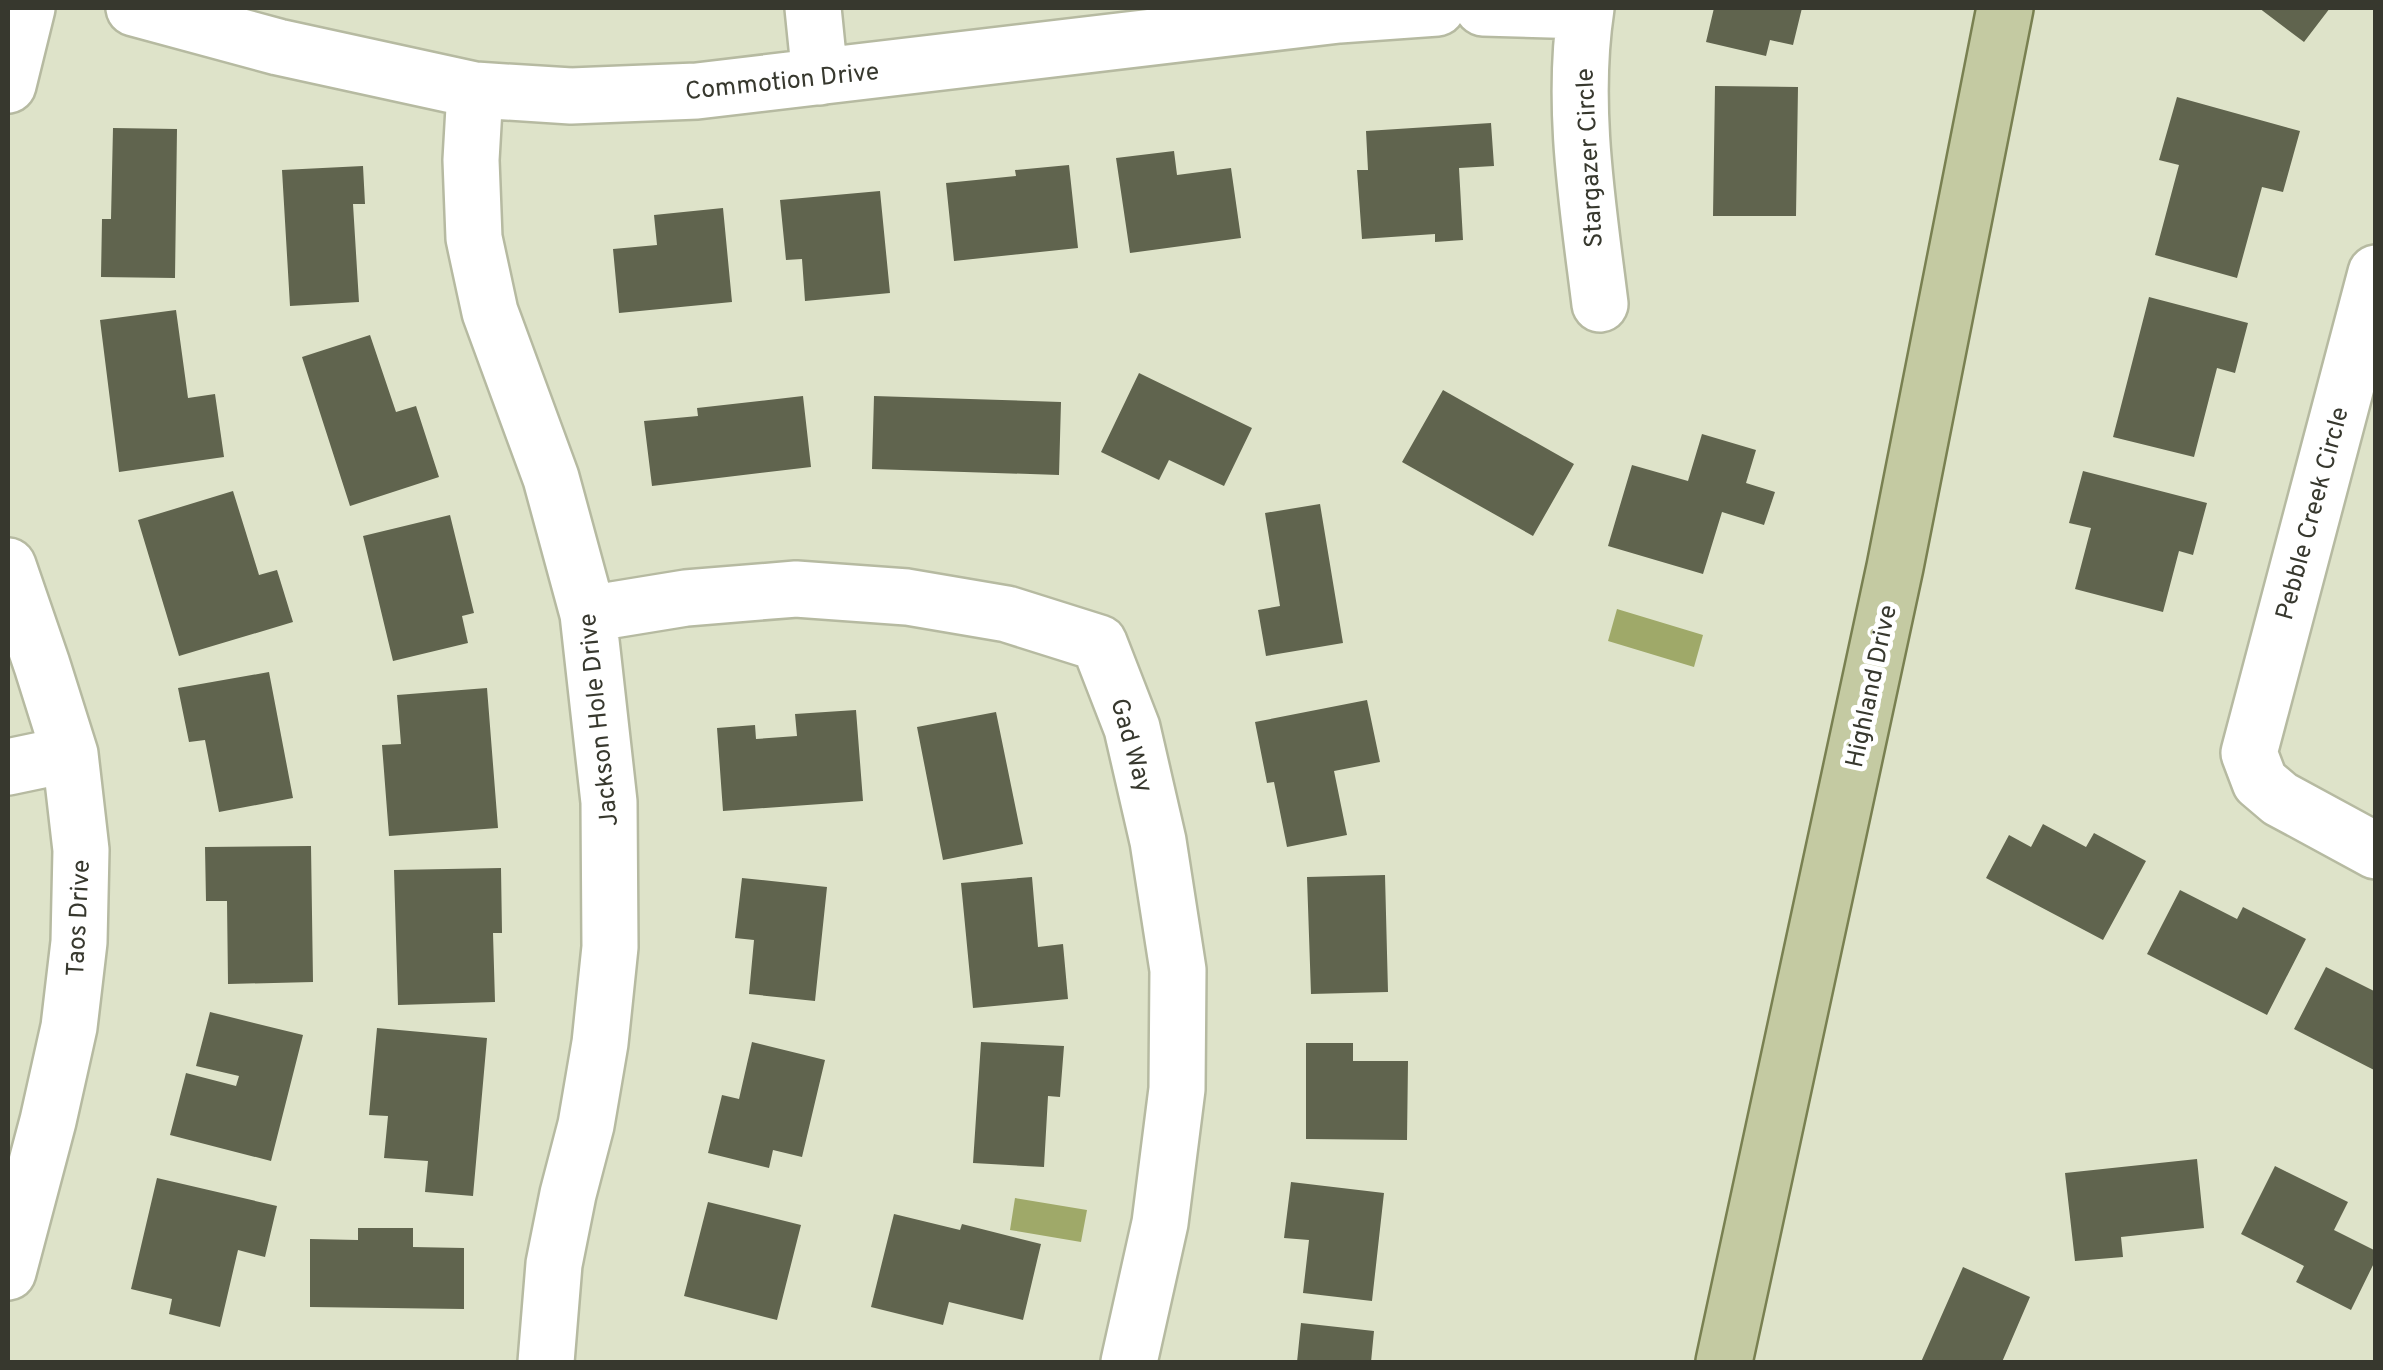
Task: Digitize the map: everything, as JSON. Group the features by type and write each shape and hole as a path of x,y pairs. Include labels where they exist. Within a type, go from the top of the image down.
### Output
{"main road":[{"name":"Highland Drive","path":"1724,1362 1895,566 2005,8"}],"street":[{"path":"8,84 28,8"},
{"name":"Commotion Drive","path":"134,8 278,48 475,90 589,95 697,91 1339,14 1437,8"},
{"path":"813,8 820,77"},
{"path":"1482,8 1586,9"},
{"name":"Stargazer Circle","path":"1586,9 1580,84 1585,184 1600,304"},
{"name":"Jackson Hole Drive","path":"475,90 471,160 474,238 490,312 551,478 588,614 609,802 610,946 600,1043 586,1125 554,1264 546,1362"},
{"name":"Pebble Creek Circle","path":"2376,273 2249,753 2260,782 2280,800 2376,852"},
{"name":"Taos Drive","path":"8,566 70,754 81,850 79,942 69,1027 8,1272"},
{"name":"Gad Way","path":"588,614 686,598 796,588 907,597 1007,614 1099,642 1132,728 1158,841 1178,970 1176,1090 1160,1223 1129,1362"},
{"path":"8,767 70,754"}],"shaded area":[{"path":"1617,609 1703,635 1694,667 1608,641"},
{"path":"1015,1198 1087,1210 1081,1242 1010,1230"}],"building":[{"path":"1714,8 1802,8 1793,45 1770,40 1766,56 1706,42"},
{"path":"2259,8 2330,8 2304,42"},
{"path":"1715,86 1798,87 1796,216 1713,216"},
{"path":"2177,97 2300,131 2283,192 2262,187 2237,278 2155,255 2179,165 2159,160"},
{"path":"1491,123 1494,166 1459,168 1463,240 1435,242 1435,234 1362,239 1357,170 1368,170 1366,131"},
{"path":"113,128 177,129 175,278 101,277 102,219 111,219"},
{"path":"1174,151 1177,175 1231,168 1241,238 1130,253 1116,158"},
{"path":"1069,165 1078,248 954,261 946,183 1016,176 1015,170"},
{"path":"363,166 365,204 353,204 359,302 290,306 282,170"},
{"path":"880,191 890,293 805,301 802,259 786,260 780,200"},
{"path":"723,208 732,302 619,313 613,249 657,245 654,215"},
{"path":"2149,297 2248,323 2235,373 2217,368 2194,457 2113,437"},
{"path":"176,310 188,398 215,394 224,457 119,472 100,320"},
{"path":"370,335 396,412 416,406 439,477 350,506 302,357"},
{"path":"1139,373 1252,428 1224,486 1169,460 1159,480 1101,452"},
{"path":"1443,390 1574,464 1533,536 1402,462"},
{"path":"803,396 811,467 652,486 644,421 698,416 697,408"},
{"path":"874,396 1061,402 1059,475 872,469"},
{"path":"1702,434 1756,450 1746,483 1775,492 1764,525 1722,512 1703,574 1608,546 1632,465 1688,481"},
{"path":"2083,471 2207,503 2193,555 2179,551 2163,612 2075,589 2091,528 2069,523"},
{"path":"233,491 259,575 277,570 293,622 179,656 138,520"},
{"path":"1320,504 1343,643 1266,656 1258,610 1280,606 1265,513"},
{"path":"450,515 474,613 462,616 468,643 393,661 363,536"},
{"path":"269,672 293,798 219,812 205,740 189,742 178,688"},
{"path":"487,688 498,828 389,836 382,745 401,744 397,695"},
{"path":"1367,700 1380,762 1334,771 1347,835 1287,847 1274,782 1267,783 1255,722"},
{"path":"856,710 863,801 723,811 717,728 755,725 756,739 797,736 795,714"},
{"path":"996,712 1023,844 943,860 917,727"},
{"path":"2043,824 2086,847 2094,833 2146,861 2103,940 1986,878 2009,835 2031,847"},
{"path":"311,846 313,982 228,984 227,901 206,901 205,847"},
{"path":"501,868 502,933 493,933 495,1002 398,1005 394,870"},
{"path":"1385,875 1388,992 1311,994 1307,877"},
{"path":"1032,877 1038,947 1063,944 1068,999 973,1008 961,883"},
{"path":"742,878 827,887 815,1001 749,994 754,940 735,938"},
{"path":"2180,890 2237,919 2243,907 2306,939 2267,1015 2147,954"},
{"path":"2326,967 2376,992 2376,1071 2294,1029"},
{"path":"210,1012 303,1035 271,1161 170,1135 186,1073 236,1086 239,1076 196,1066"},
{"path":"377,1028 487,1038 473,1196 425,1192 428,1161 384,1158 388,1116 369,1115"},
{"path":"752,1042 825,1060 802,1157 773,1150 769,1168 708,1153 722,1095 739,1099"},
{"path":"981,1042 1064,1046 1060,1097 1048,1096 1044,1167 973,1163"},
{"path":"1306,1043 1353,1043 1353,1061 1408,1061 1407,1140 1306,1139"},
{"path":"2197,1159 2204,1228 2121,1237 2123,1257 2075,1261 2065,1173"},
{"path":"2275,1166 2348,1202 2334,1230 2376,1251 2376,1259 2351,1310 2296,1282 2304,1266 2241,1234"},
{"path":"157,1178 277,1206 265,1257 238,1250 220,1327 169,1314 172,1299 131,1289"},
{"path":"1291,1182 1384,1193 1372,1301 1303,1293 1309,1240 1284,1238"},
{"path":"708,1202 801,1225 777,1320 684,1296"},
{"path":"894,1214 960,1230 962,1224 1041,1244 1023,1320 949,1302 943,1325 871,1307"},
{"path":"358,1228 413,1228 413,1247 464,1248 464,1309 310,1307 310,1239 358,1240"},
{"path":"1963,1267 2030,1297 2002,1362 1921,1362"},
{"path":"1301,1323 1374,1331 1371,1362 1297,1362"}]}
